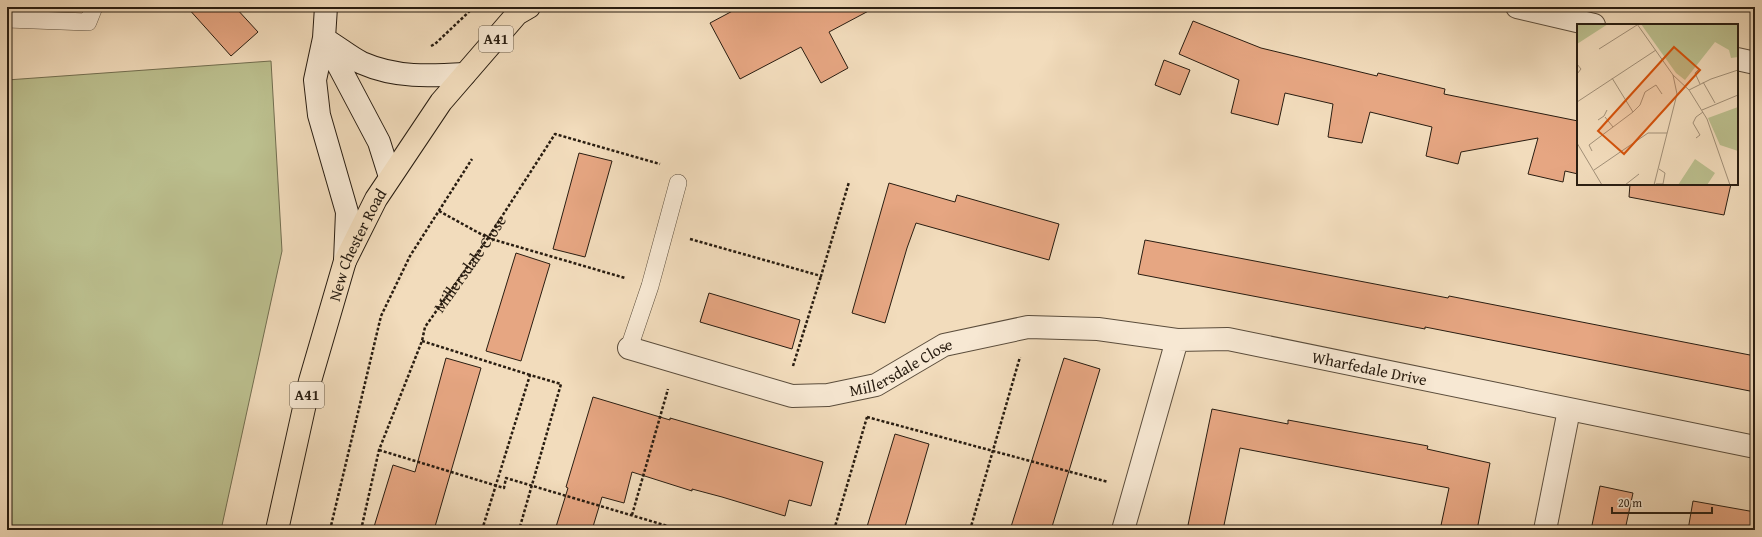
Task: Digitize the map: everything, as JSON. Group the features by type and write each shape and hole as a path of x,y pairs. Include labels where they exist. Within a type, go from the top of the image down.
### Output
{"highway":[{"name":"New Chester Road","path":"277,530 310,381 345,262 376,199 441,102 517,14 529,7"}],"street":[{"path":"326,7 324,38 315,80 319,115 347,212 345,262"},
{"path":"1517,7 1590,24"},
{"path":"324,38 362,63 382,70 417,77 465,74"},
{"path":"324,38 379,142 390,177"},
{"path":"1738,59 1755,63"},
{"name":"Millersdale Close","path":"629,348 792,396 828,396 876,385 944,345 1028,327 1098,329 1177,340"},
{"name":"Wharfedale Drive","path":"1177,340 1228,339 1755,447"},
{"path":"1124,530 1177,340"},
{"path":"1545,530 1569,410"}],"lane":[{"path":"7,19 88,22 94,7"},
{"path":"629,348 650,286 678,183"}],"path":[{"path":"428,47 435,44 474,7"},
{"name":"Millersdale Close","path":"361,530 379,450 422,341 425,327 488,238 555,134 660,164 678,183"},
{"path":"330,530 381,316 410,256 472,159"},
{"path":"784,394 850,182"},
{"path":"439,211 488,238 650,286"},
{"path":"665,232 820,276"},
{"path":"970,530 994,451 1028,327"},
{"path":"422,341 561,384 519,530"},
{"path":"632,516 676,362"},
{"path":"482,530 530,375"},
{"path":"834,530 876,385"},
{"path":"867,417 1135,490"},
{"path":"379,450 504,488 506,478 681,530"}],"green space":[{"path":"271,61 282,251 221,530 7,530 7,80"}],"building":[{"path":"187,7 235,7 258,32 231,56"},
{"path":"740,7 876,7 829,32 848,68 821,83 801,47 740,79 710,23"},
{"path":"1193,21 1261,48 1377,76 1378,73 1445,89 1444,94 1577,121 1577,174 1565,171 1563,182 1528,174 1538,138 1461,152 1458,164 1426,156 1432,127 1370,112 1362,143 1328,137 1333,104 1285,93 1278,125 1231,113 1239,80 1179,54"},
{"path":"1164,60 1190,70 1180,95 1155,85"},
{"path":"579,153 612,161 585,257 553,249"},
{"path":"889,183 955,202 957,195 1059,224 1049,260 916,223 885,323 852,313"},
{"path":"1630,185 1731,185 1724,215 1629,197"},
{"path":"1145,240 1448,298 1449,296 1755,356 1755,392 1425,327 1425,329 1138,274"},
{"path":"516,253 550,264 521,361 486,351"},
{"path":"709,293 800,320 792,349 700,322"},
{"path":"446,358 481,368 434,530 373,530 393,465 415,472"},
{"path":"1064,358 1100,369 1051,530 1010,530"},
{"path":"593,397 823,462 811,506 789,500 785,516 692,489 692,491 632,472 624,503 602,497 592,530 555,530 568,488 566,487"},
{"path":"1212,409 1288,424 1288,420 1428,446 1427,449 1490,463 1477,530 1440,530 1449,488 1240,448 1223,530 1187,530"},
{"path":"895,434 929,444 904,530 866,530"},
{"path":"1600,486 1633,493 1625,530 1591,530"},
{"path":"1693,501 1755,512 1755,530 1688,530"}]}
